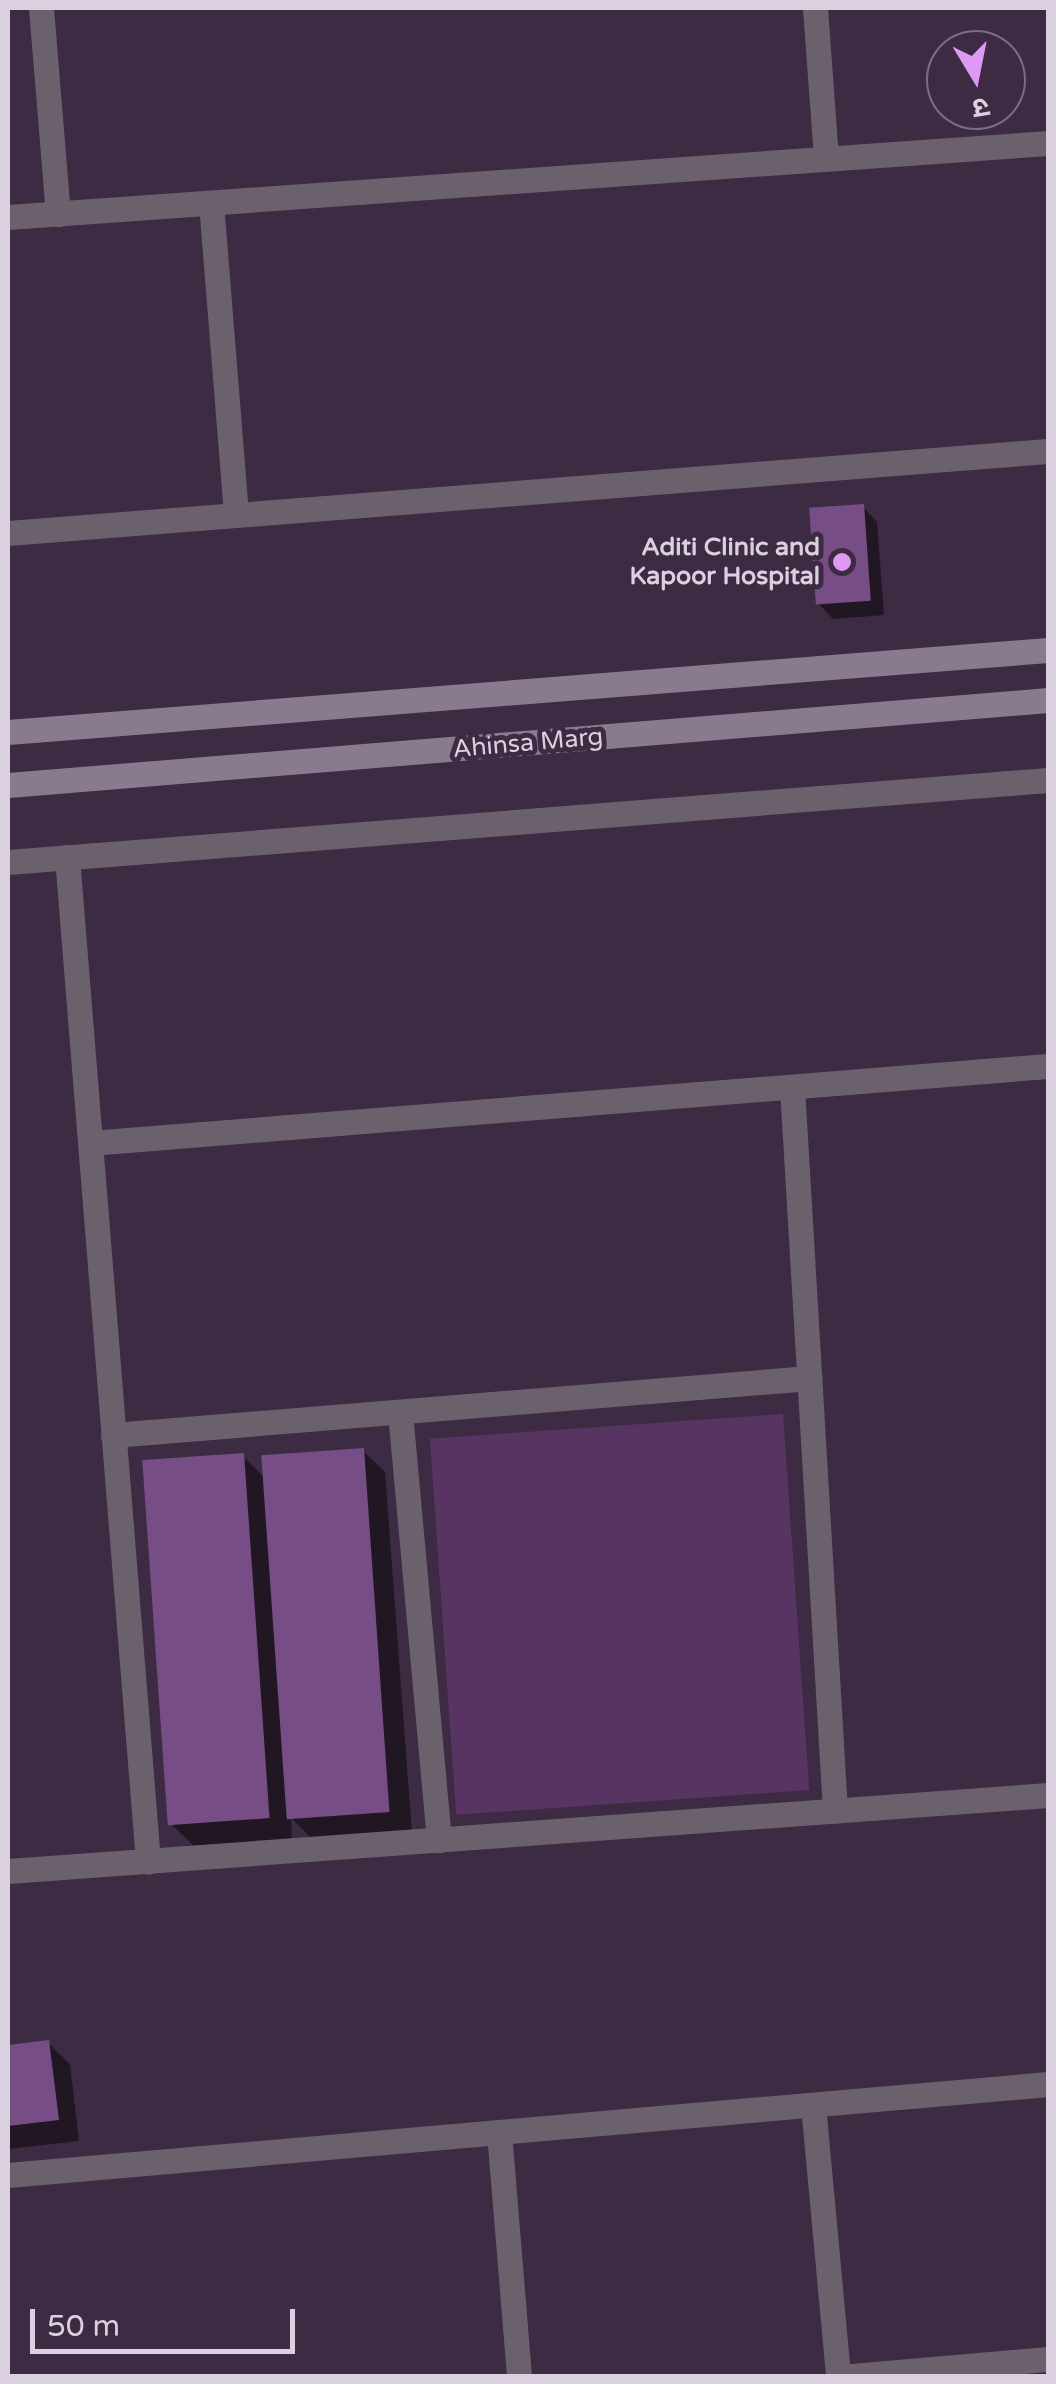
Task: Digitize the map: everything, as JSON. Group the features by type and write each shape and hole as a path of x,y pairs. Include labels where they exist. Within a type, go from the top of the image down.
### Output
{"street":[{"path":"42,8 58,214"},
{"path":"815,8 826,159"},
{"path":"8,217 1048,143"},
{"path":"211,203 236,515"},
{"path":"8,533 1048,451"},
{"name":"Ahinsa Marg","path":"8,732 1048,650"},
{"name":"Ahinsa Marg","path":"8,785 1048,700"},
{"path":"8,862 1048,780"},
{"path":"67,857 148,1862"},
{"path":"90,1143 1048,1066"},
{"path":"792,1087 835,1810"},
{"path":"113,1435 810,1378"},
{"path":"400,1412 439,1840"},
{"path":"8,1871 1048,1795"},
{"path":"8,2175 1048,2084"},
{"path":"813,2105 838,2376"},
{"path":"498,2132 518,2376"},
{"path":"852,2376 1048,2359"}],"shaded area":[{"path":"783,1414 809,1790 456,1815 430,1439"}],"building":[{"path":"864,504 871,601 816,605 809,508"},
{"path":"364,1448 389,1812 287,1819 261,1455"},
{"path":"244,1453 270,1818 168,1825 142,1460"},
{"path":"49,2040 59,2120 8,2126 8,2045"}],"place":[{"name":"Aditi Clinic and Kapoor Hospital","path":"842,562"}]}
